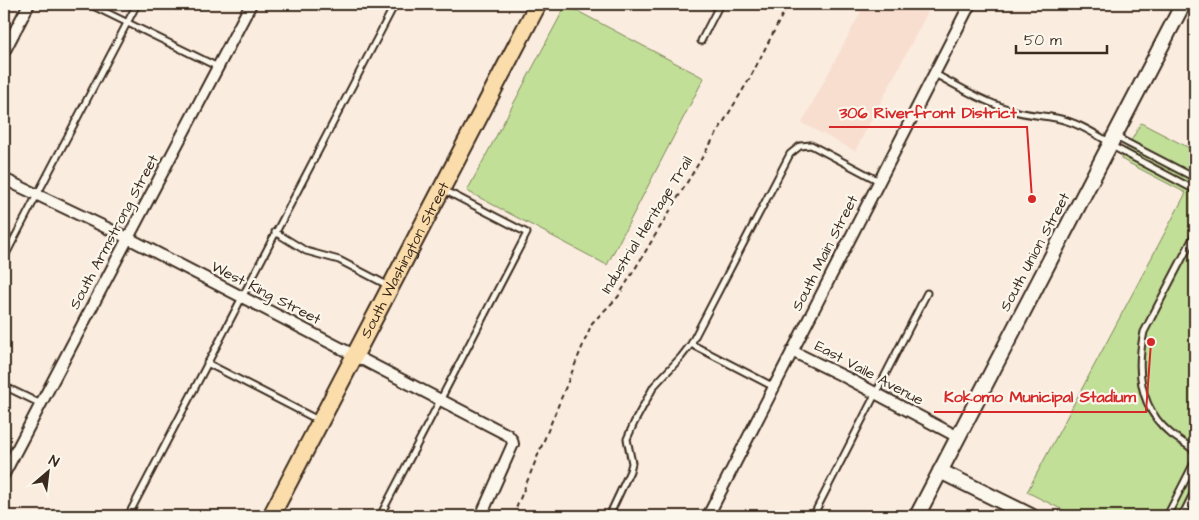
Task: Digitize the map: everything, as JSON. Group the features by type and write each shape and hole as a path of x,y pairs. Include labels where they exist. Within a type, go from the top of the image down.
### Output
{"main road":[{"name":"South Washington Street","path":"271,516 538,4"}],"street":[{"path":"4,52 8,35 29,4"},
{"name":"South Armstrong Street","path":"4,474 251,4"},
{"name":"South Main Street","path":"708,516 970,4"},
{"name":"South Union Street","path":"917,516 1183,4"},
{"name":"West King Street","path":"4,179 128,238 508,435 513,444 481,516"},
{"name":"East Vaile Avenue","path":"792,351 958,437"},
{"path":"940,471 1031,516"}],"lane":[{"path":"89,4 218,67"},
{"path":"4,258 137,4"},
{"path":"128,516 395,4"},
{"path":"701,40 720,4"},
{"path":"934,73 995,105 1014,111 1058,119 1085,128 1195,178"},
{"path":"1111,141 1195,190"},
{"path":"609,516 630,471 632,463 627,439 634,423 654,386 682,357 691,344 786,162 795,149 807,144 811,145 879,181"},
{"path":"380,516 527,233 441,189"},
{"path":"276,232 306,251 339,260 391,287"},
{"path":"1195,234 1144,332 1140,350 1139,369 1144,397 1155,417 1170,433 1195,452"},
{"path":"813,516 927,293"},
{"path":"691,344 774,387"},
{"path":"207,363 321,422"},
{"path":"4,386 41,404"},
{"path":"1167,516 1195,461"},
{"path":"1182,516 1195,490"}],"path":[{"name":"Industrial Heritage Trail","path":"513,516 592,323 618,298 750,78 788,4"}],"shaded area":[{"path":"865,4 932,4 855,151 802,123"}],"green space":[{"path":"566,5 704,78 607,265 467,191"},
{"path":"1141,123 1195,151 1195,511 1192,516 1075,516 1027,492 1186,193 1121,159"}],"place":[{"name":"306 Riverfront District","path":"1032,199"},
{"name":"Kokomo Municipal Stadium","path":"1151,342"}]}
